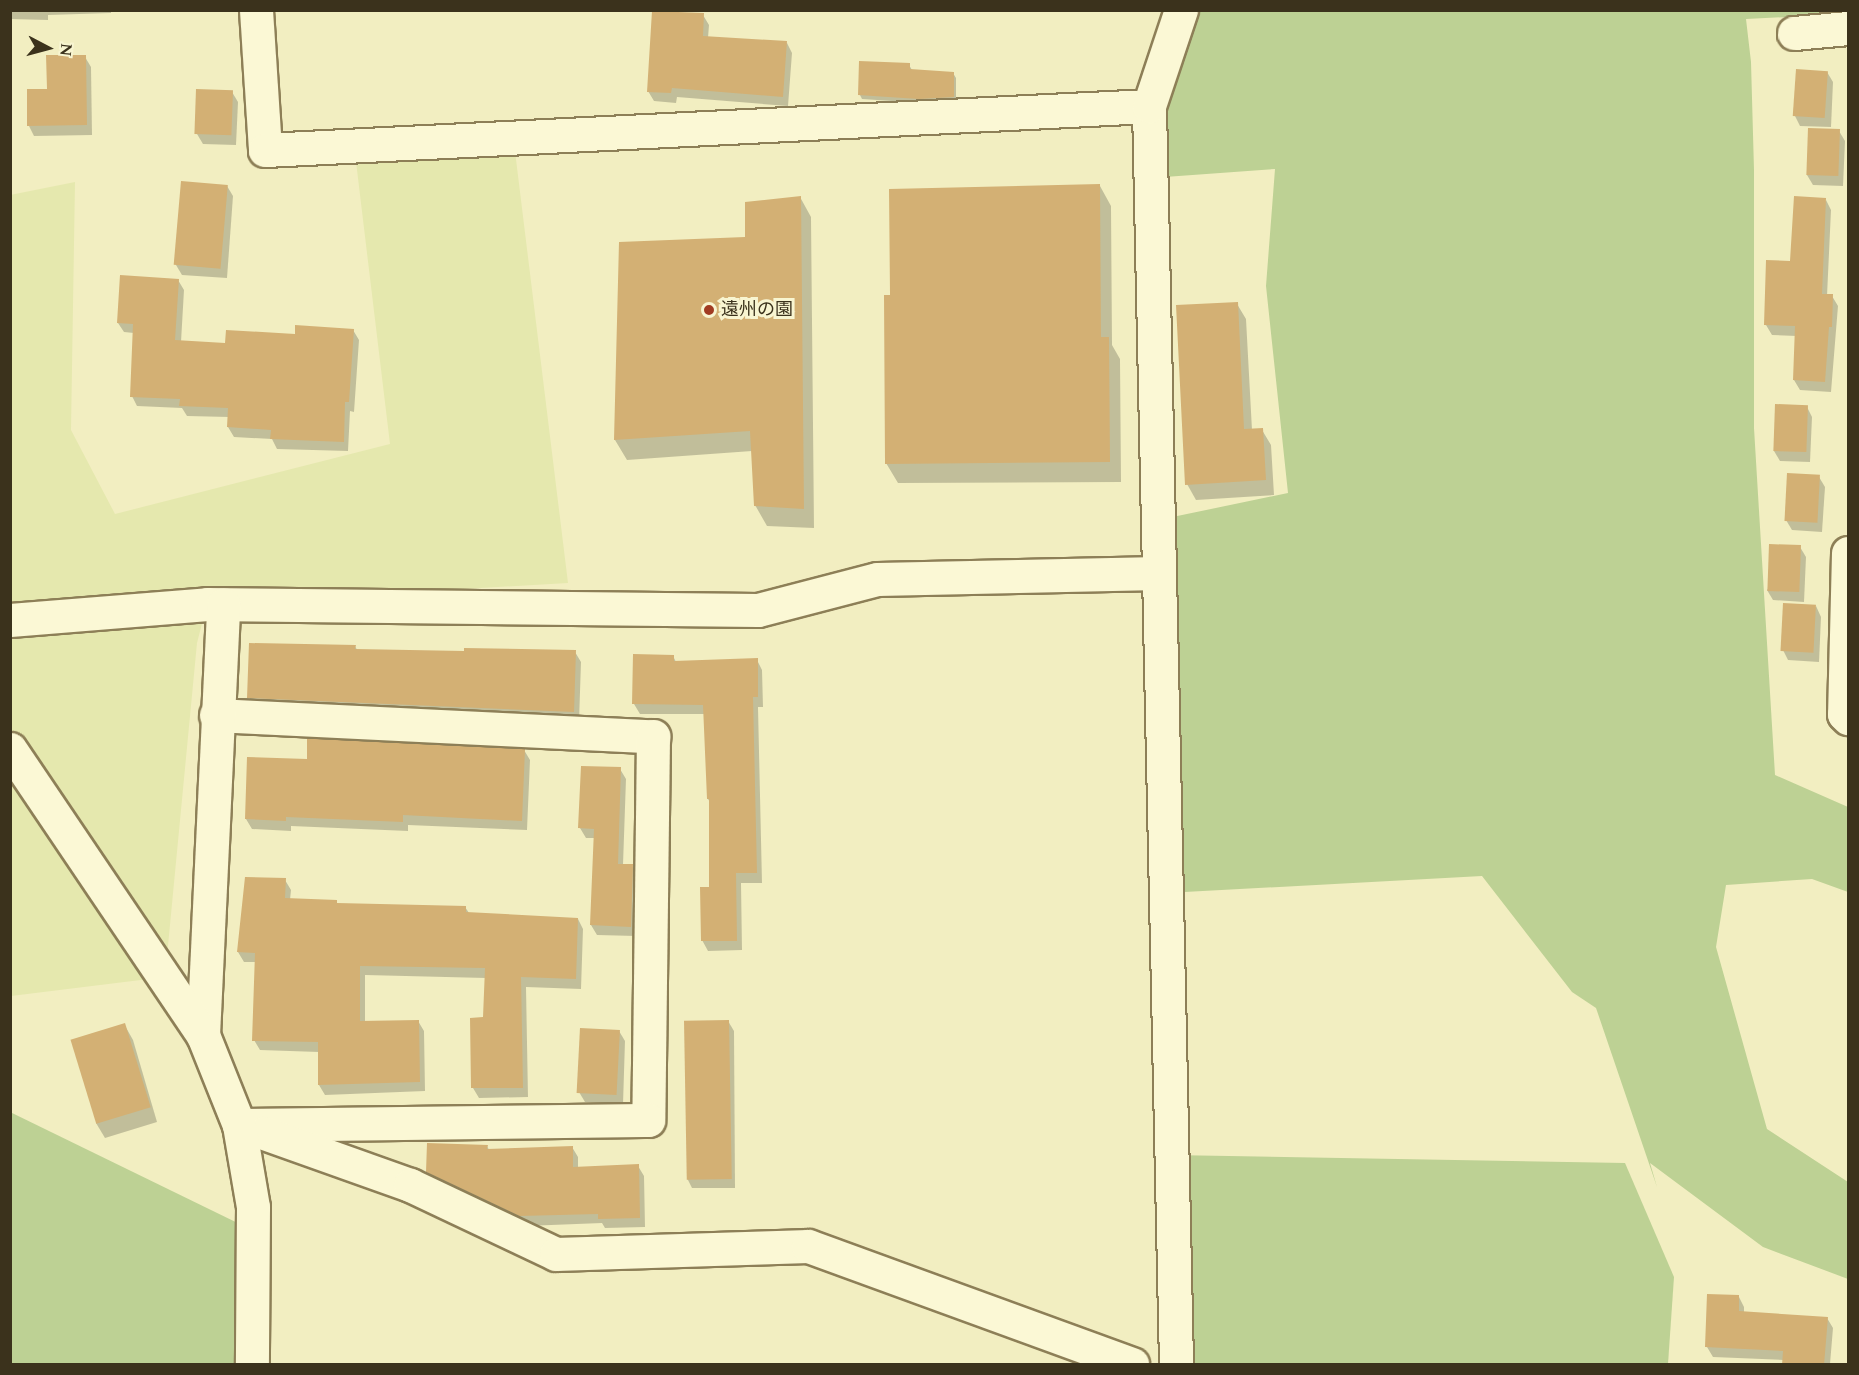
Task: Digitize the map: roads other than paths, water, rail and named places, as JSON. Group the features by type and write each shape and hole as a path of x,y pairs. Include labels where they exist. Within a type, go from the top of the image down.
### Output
{"street":[{"path":"256,10 265,150 1149,106"},
{"path":"1176,1365 1149,106 1180,13"},
{"path":"1794,33 1848,28"},
{"path":"1848,553 1844,714 1848,718"},
{"path":"10,620 223,604 758,610 877,579 1159,573"},
{"path":"203,1035 216,715 223,604"},
{"path":"216,715 653,736 648,1120 239,1125"},
{"path":"10,749 203,1035 239,1125 253,1207 252,1365"},
{"path":"239,1125 410,1185 556,1254 808,1246 1132,1365"}],"place":[{"name":"遠州の園","path":"709,310"}]}
